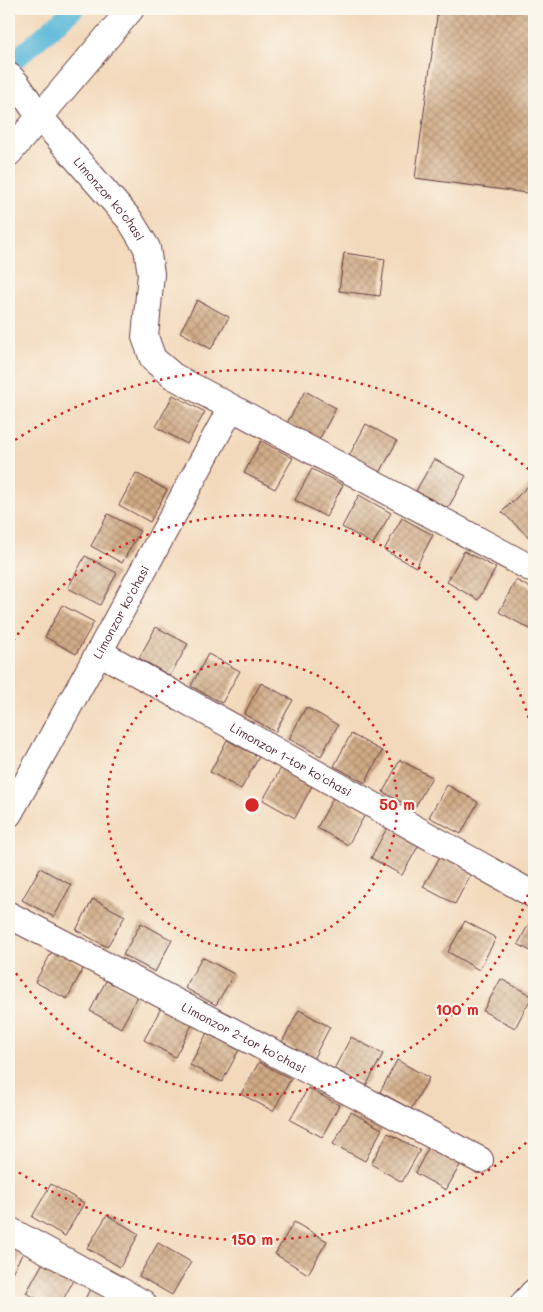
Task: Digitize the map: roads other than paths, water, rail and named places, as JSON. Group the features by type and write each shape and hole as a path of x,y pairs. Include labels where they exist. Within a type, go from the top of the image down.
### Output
{"street":[{"path":"9,154 39,116 131,9"},
{"name":"Limonzor ko'chasi","path":"13,80 39,116 130,220 147,248 151,274 145,337 153,359 173,376 534,570"},
{"name":"Limonzor ko'chasi","path":"9,814 231,408"},
{"path":"500,552 534,550"},
{"name":"Limonzor 1-tor ko'chasi","path":"99,652 534,895"},
{"name":"Limonzor 2-tor ko'chasi","path":"9,915 480,1160"},
{"path":"9,1230 143,1303"},
{"path":"524,1303 534,1292"}],"waterway":[{"path":"9,65 74,9"}]}
